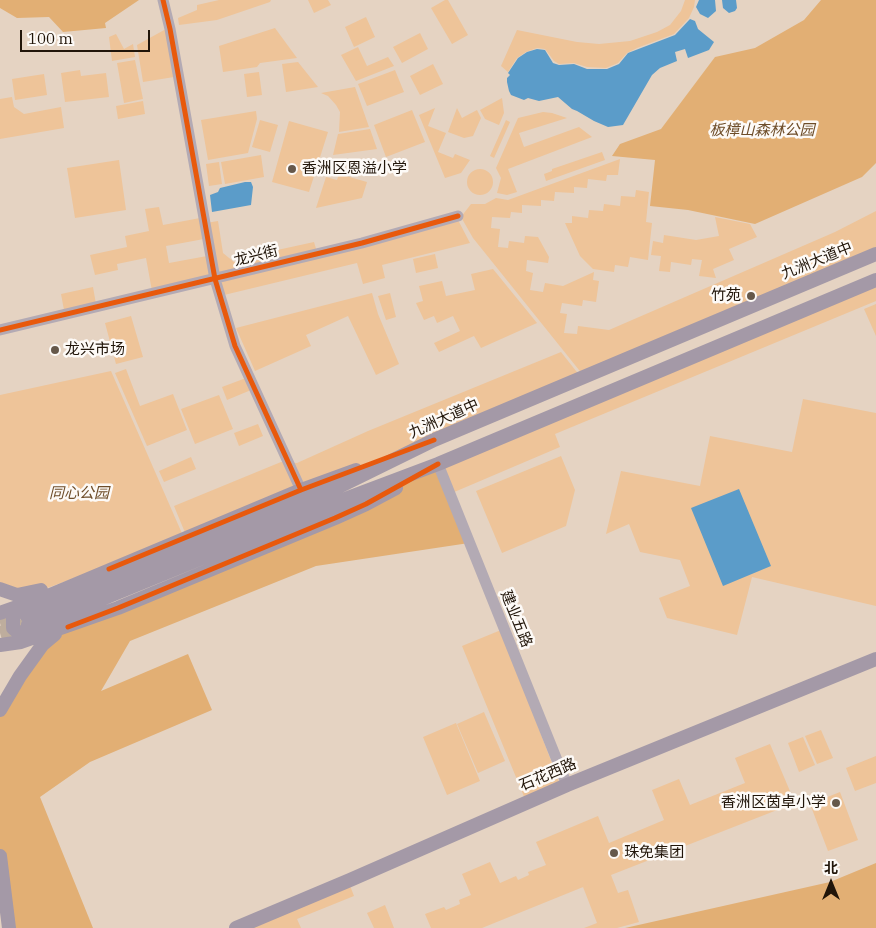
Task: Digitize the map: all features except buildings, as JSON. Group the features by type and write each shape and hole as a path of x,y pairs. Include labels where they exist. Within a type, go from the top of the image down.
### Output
{"main road":[{"name":"九洲大道中","path":"24,615 106,586 318,497 434,440 876,254"},
{"path":"37,637 21,635 14,628 13,616 75,610 353,496 438,464 876,280"},
{"path":"0,589 18,595 27,594 109,569 301,490 434,440"},
{"path":"0,645 13,644 37,637 118,608 366,504 438,464"},
{"path":"0,613 24,615 109,569"},
{"path":"0,710 20,676 43,644 68,627"},
{"name":"石花西路","path":"236,928 567,785 876,659"},
{"path":"0,856 9,928"}],"street":[{"path":"163,0 170,29 215,279 235,346 301,490"},
{"name":"龙兴街","path":"0,330 362,243 458,216"},
{"name":"建业五路","path":"438,464 567,785"}],"green space":[{"path":"0,0 139,0 105,23 106,28 63,32 49,17 17,18 0,8"},
{"path":"219,0 271,0 270,2 217,20 179,25 178,18 197,10 197,5"},
{"path":"308,0 328,0 331,5 314,13"},
{"path":"448,0 468,35 452,44 431,8"},
{"path":"685,0 695,0 694,7 689,18 674,34 627,53 618,63 606,68 587,67 574,63 559,64 554,61 545,49 537,48 517,58 508,72 501,66 517,30 577,42 599,44 630,41 657,32 670,25 681,11"},
{"name":"板樟山森林公园","path":"821,0 876,0 876,163 862,177 755,224 688,210 650,206 655,160 612,156 620,144 661,129 715,57 755,48 804,20"},
{"path":"366,17 375,37 354,47 345,27"},
{"path":"275,28 297,58 260,63 257,67 223,72 219,46"},
{"path":"166,29 174,77 143,82 137,45"},
{"path":"420,33 428,49 402,63 393,47"},
{"path":"116,34 124,49 133,44 135,57 112,61 109,37"},
{"path":"358,47 367,66 388,57 394,66 356,81 341,55"},
{"path":"135,60 143,99 124,103 117,63"},
{"path":"298,62 318,87 286,92 282,64"},
{"path":"433,64 443,84 420,95 410,76"},
{"path":"80,70 81,76 106,73 109,97 65,102 61,73"},
{"path":"395,70 404,92 367,106 358,84"},
{"path":"259,72 262,95 247,97 244,74"},
{"path":"44,74 47,95 15,100 12,79"},
{"path":"355,87 369,127 339,132 340,112 328,96 321,93"},
{"path":"12,97 14,107 24,114 61,107 64,128 0,139 0,99"},
{"path":"502,98 504,113 499,125 485,119 480,110"},
{"path":"143,101 145,114 118,119 116,106"},
{"path":"435,108 428,126 446,133 438,152 453,158 455,154 470,160 461,173 445,178 419,115"},
{"path":"457,108 462,118 477,110 481,118 473,136 464,138 448,132"},
{"path":"412,110 425,142 386,157 374,125"},
{"path":"256,111 257,119 248,153 208,160 201,120"},
{"path":"543,112 567,118 519,133 524,147 579,127 592,137 508,169 517,192 507,195 497,193 501,178 496,168 518,118"},
{"path":"260,120 278,125 270,152 252,147"},
{"path":"506,120 510,122 494,158 490,156"},
{"path":"289,121 328,132 309,192 272,182"},
{"path":"370,129 377,149 333,155 338,134"},
{"path":"602,152 605,160 546,181 544,174 552,171 552,169"},
{"path":"261,155 264,177 225,184 221,162"},
{"path":"620,159 618,175 607,175 606,181 588,179 587,188 574,187 574,193 555,192 554,201 541,200 541,206 522,205 522,213 511,212 510,218 492,217 491,228 500,229 498,247 508,248 509,241 524,243 525,236 538,237 549,257 548,263 527,260 526,271 533,273 530,290 543,292 545,283 563,286 594,272 593,280 599,281 596,302 583,300 582,306 562,303 560,313 567,314 564,333 577,334 578,326 609,330 835,232 876,211 876,253 583,375 473,238 461,217 471,204 485,204 496,198 508,200"},
{"path":"119,160 126,210 75,218 67,168"},
{"path":"219,162 222,184 209,186 206,164"},
{"path":"480,169 489,173 493,182 489,191 480,195 471,191 467,182 471,173"},
{"path":"339,174 367,182 362,198 316,208 326,177 337,180"},
{"path":"636,190 649,192 646,222 652,223 648,260 630,257 628,267 615,265 614,272 593,269 580,256 565,223 572,223 572,216 588,218 589,210 603,211 604,204 620,206 621,196 635,197"},
{"path":"159,207 163,225 200,218 204,239 166,246 169,263 207,256 211,277 152,291 146,258 117,264 118,270 95,275 90,255 127,247 125,236 149,231 145,209"},
{"path":"715,217 750,224 757,237 729,249 734,260 713,269 716,278 699,276 702,260 692,259 691,265 671,262 670,272 659,271 661,256 651,255 653,241 663,243 664,235 696,240 719,236"},
{"path":"458,220 470,243 382,265 385,278 363,284 357,263 224,295 219,281"},
{"path":"218,221 223,253 234,262 259,260 259,254 314,242 317,252 216,277 206,223"},
{"path":"435,254 438,268 416,273 413,259"},
{"path":"493,269 537,323 481,348 474,336 439,352 434,343 460,331 453,316 437,323 434,316 424,320 416,303 423,301 419,286 442,281 446,296 475,290 471,274"},
{"path":"876,283 876,301 555,434 560,447 452,493 442,467"},
{"path":"93,287 96,304 64,310 61,294"},
{"path":"372,293 378,314 399,364 376,375 348,316 306,335 311,346 255,371 236,328"},
{"path":"390,293 396,317 386,320 378,296"},
{"path":"876,304 876,336 864,309"},
{"path":"131,316 143,357 116,364 105,323"},
{"path":"561,352 580,376 431,439 298,489 186,535 174,506 281,462 297,463 368,431"},
{"path":"126,369 140,406 173,394 187,430 147,446 115,373"},
{"name":"同心公园","path":"111,371 184,538 39,591 0,589 0,395"},
{"path":"246,378 251,390 227,400 222,387"},
{"path":"219,395 233,429 195,444 181,409"},
{"path":"803,399 876,413 876,606 752,577 737,635 667,618 659,598 690,586 680,560 640,552 629,524 606,534 621,471 700,486 710,436 792,452"},
{"path":"258,424 263,436 239,446 234,433"},
{"path":"561,456 575,490 566,526 502,553 476,491"},
{"path":"191,457 196,469 164,482 159,471"},
{"path":"438,464 469,543 316,566 130,641 101,691 188,654 212,710 90,762 40,797 93,928 10,928 0,851 0,711 51,638"},
{"path":"501,630 560,784 525,799 462,646"},
{"path":"484,712 505,761 478,773 457,724"},
{"path":"456,723 480,781 447,795 423,737"},
{"path":"821,730 833,758 817,764 805,736"},
{"path":"803,737 815,765 799,772 788,743"},
{"path":"770,744 795,803 611,875 618,893 628,890 639,922 617,928 584,928 597,923 583,887 482,928 431,928 425,914 444,907 446,910 460,904 459,900 471,895 462,874 490,862 500,883 516,876 518,880 529,875 528,872 546,865 536,842 598,816 609,843 664,820 652,790 679,779 690,805 745,783 735,758"},
{"path":"876,756 876,783 855,791 846,768"},
{"path":"840,792 858,840 828,851 810,804"},
{"path":"876,863 876,928 625,928 830,882"},
{"path":"349,883 354,896 297,919 301,928 252,928"},
{"path":"385,905 394,928 374,928 367,913"}],"water":[{"path":"699,0 715,0 716,11 708,18 700,14 696,7"},
{"path":"722,0 736,0 737,8 735,11 729,13 723,8"},
{"path":"690,19 695,21 698,29 714,42 709,50 688,58 685,49 675,52 677,61 660,68 652,75 623,125 608,127 594,121 572,109 558,97 539,101 528,98 524,100 511,95 509,91 507,78 510,75 508,73 518,58 527,52 537,49 545,50 553,63 559,65 574,64 587,69 607,69 619,64 628,53 675,35"},
{"path":"251,182 253,187 251,205 212,212 210,195 218,192 220,188"},
{"path":"739,489 771,566 723,586 691,508"}],"tunnel":[{"path":"0,623 22,616"},
{"path":"0,633 23,626"}],"cycle path":[{"path":"163,0 170,29 215,279 235,346 301,490"},
{"path":"0,330 362,243 458,216"},
{"path":"109,569 301,490 434,440"},
{"path":"68,627 335,518 366,504 438,464"}],"place":[{"name":"香洲区恩溢小学","path":"292,169"},
{"name":"竹苑","path":"751,296"},
{"name":"龙兴市场","path":"55,350"},
{"name":"香洲区茵卓小学","path":"836,803"},
{"name":"珠免集团","path":"614,853"}]}
